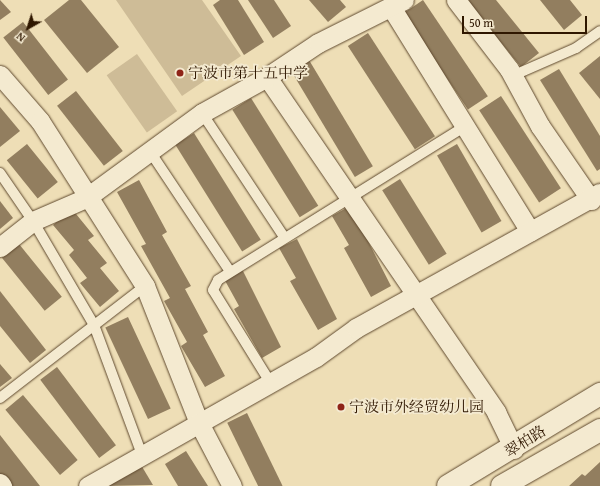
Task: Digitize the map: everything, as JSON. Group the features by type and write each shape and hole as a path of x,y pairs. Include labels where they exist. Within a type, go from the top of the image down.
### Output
{"main road":[{"name":"翠柏路","path":"448,486 514,449 600,394"},
{"name":"翠柏路","path":"502,486 600,430"}],"street":[{"path":"88,486 316,357 356,328 416,297 530,230 596,197 540,126 512,76 456,0"},
{"path":"0,247 34,221 86,198 149,150 202,113 267,77 318,43 398,3 467,126 530,230"},
{"path":"0,75 40,121 86,198 145,286 199,423 232,486"},
{"path":"267,77 496,412 514,449"}],"lane":[{"path":"512,76 576,48 600,31"},
{"path":"202,113 284,237"},
{"path":"270,382 213,290 229,270 348,196 467,126"},
{"path":"149,150 229,270"},
{"path":"0,173 34,221 94,325 142,455"},
{"path":"0,398 145,286"}],"shaded area":[{"path":"116,0 202,0 241,56 182,96"},
{"path":"137,54 177,111 147,133 107,75"}],"building":[{"path":"0,0 11,12 0,20"},
{"path":"69,0 81,0 119,47 87,73 44,20"},
{"path":"220,0 238,0 264,42 244,55 213,5"},
{"path":"248,0 274,0 291,26 273,38"},
{"path":"309,0 340,0 346,7 328,22"},
{"path":"423,0 488,96 468,110 403,13"},
{"path":"466,0 496,0 539,53 521,67"},
{"path":"540,0 570,0 582,15 564,30"},
{"path":"23,22 68,80 48,95 3,37"},
{"path":"368,33 435,136 415,149 348,46"},
{"path":"600,56 600,99 579,73"},
{"path":"309,60 373,166 355,177 291,71"},
{"path":"559,69 600,136 600,169 597,171 540,80"},
{"path":"76,91 123,151 104,166 57,106"},
{"path":"501,96 561,188 539,202 479,110"},
{"path":"251,98 318,206 300,217 232,110"},
{"path":"0,107 20,131 0,147"},
{"path":"194,133 261,240 242,252 175,145"},
{"path":"27,144 58,182 38,198 7,160"},
{"path":"457,144 502,221 482,233 437,156"},
{"path":"400,179 447,254 429,265 382,190"},
{"path":"139,180 167,232 162,235 191,286 185,289 208,332 203,335 225,376 205,387 181,346 187,342 164,301 170,298 141,246 146,244 117,192"},
{"path":"0,201 13,218 0,229"},
{"path":"350,206 391,286 371,297 344,248 349,245 332,216"},
{"path":"72,209 94,236 88,240 107,263 100,268 119,291 100,307 80,283 87,278 69,255 74,250 53,225"},
{"path":"297,239 337,319 318,330 290,281 296,278 279,248"},
{"path":"19,244 62,297 45,311 2,258"},
{"path":"241,267 281,347 262,358 234,309 239,306 223,277"},
{"path":"0,291 46,350 30,363 0,326"},
{"path":"128,317 171,409 148,419 105,328"},
{"path":"0,364 12,378 0,387"},
{"path":"57,367 116,445 99,458 40,380"},
{"path":"23,395 78,460 60,475 5,410"},
{"path":"247,413 283,486 258,486 227,423"},
{"path":"0,435 40,486 9,486 0,475"},
{"path":"186,451 208,486 178,486 165,464"},
{"path":"600,462 600,486 569,486 582,474 585,476"},
{"path":"141,465 153,485 106,486"}],"place":[{"name":"宁波市第十五中学","path":"180,73"},
{"name":"宁波市外经贸幼儿园","path":"341,407"}]}
